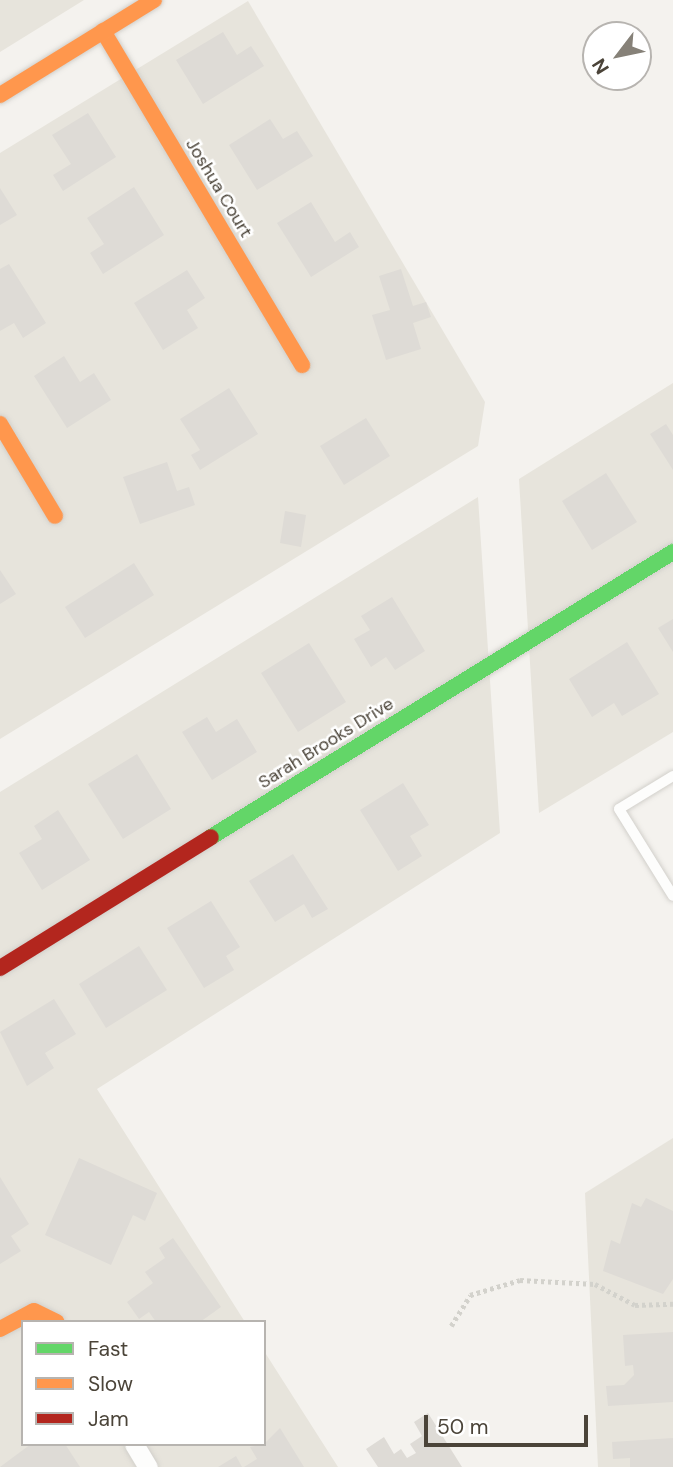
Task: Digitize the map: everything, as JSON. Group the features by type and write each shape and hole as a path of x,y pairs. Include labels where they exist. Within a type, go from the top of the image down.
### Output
{"street":[{"path":"0,95 154,0"},
{"name":"Joshua Court","path":"103,31 302,365"},
{"path":"0,424 55,516"},
{"name":"Sarah Brooks Drive","path":"0,968 673,552"},
{"path":"0,1329 34,1311 53,1319"},
{"path":"135,1446 148,1467"}],"lane":[{"path":"673,776 619,809 673,896"}],"path":[{"path":"451,1326 470,1295 520,1280 594,1284 635,1305 673,1304"}],"shaded area":[{"path":"0,0 84,0 0,52"},
{"path":"248,1 485,402 478,446 0,739 0,153"},
{"path":"673,383 673,732 539,813 519,479"},
{"path":"478,497 500,833 97,1089 244,1320 21,1320 21,1446 266,1446 266,1354 338,1467 0,1467 0,792"},
{"path":"673,1138 673,1467 598,1467 585,1193"}],"building":[{"path":"223,32 237,55 251,46 264,66 203,104 176,60"},
{"path":"88,113 116,157 63,191 53,175 71,164 52,135"},
{"path":"270,119 283,139 297,131 313,156 257,190 229,145"},
{"path":"134,187 164,235 103,274 90,253 104,244 87,218"},
{"path":"0,188 17,215 0,225"},
{"path":"311,202 335,242 350,232 359,247 311,277 277,223"},
{"path":"9,264 46,323 23,338 14,323 0,331 0,269"},
{"path":"401,269 413,306 426,302 431,317 413,323 421,349 386,360 372,315 390,310 379,276"},
{"path":"187,270 205,298 187,310 198,328 163,350 134,303"},
{"path":"64,356 80,382 94,373 111,400 67,428 34,376"},
{"path":"229,388 258,434 200,470 191,455 200,450 180,419"},
{"path":"366,418 390,456 344,485 320,446"},
{"path":"666,424 673,435 673,470 650,434"},
{"path":"167,462 177,491 189,487 195,505 140,524 123,477"},
{"path":"606,473 637,522 592,550 562,501"},
{"path":"285,511 306,515 301,547 280,543"},
{"path":"134,563 154,595 85,638 65,607"},
{"path":"0,570 16,594 0,604"},
{"path":"392,597 425,651 395,670 386,657 371,667 354,639 370,630 361,616"},
{"path":"673,619 673,652 658,628"},
{"path":"627,642 659,694 622,716 614,703 592,717 569,679"},
{"path":"309,643 346,702 298,732 261,673"},
{"path":"207,717 216,732 237,719 257,752 212,780 182,732"},
{"path":"137,754 171,809 123,839 88,784"},
{"path":"403,783 429,825 410,836 422,856 398,871 360,810"},
{"path":"58,810 90,860 42,890 19,853 42,839 34,826"},
{"path":"293,854 328,909 312,918 304,904 275,922 249,881"},
{"path":"211,901 240,947 226,956 234,970 204,988 167,928"},
{"path":"139,946 167,990 106,1028 79,984"},
{"path":"54,999 76,1034 45,1053 54,1068 27,1086 0,1032"},
{"path":"79,1158 157,1193 145,1221 133,1215 111,1265 45,1235"},
{"path":"0,1177 29,1224 11,1236 21,1251 0,1264"},
{"path":"646,1198 673,1211 673,1279 663,1294 603,1271 611,1240 620,1244 632,1203 641,1207"},
{"path":"173,1238 221,1307 203,1320 155,1320 149,1312 139,1319 127,1302 153,1283 145,1272 165,1258 159,1248"},
{"path":"673,1332 673,1402 608,1406 606,1386 624,1385 634,1375 633,1365 625,1366 623,1335"},
{"path":"428,1413 462,1467 378,1467 366,1449 384,1437 394,1454 401,1449 407,1458 416,1453 410,1444 422,1436 414,1422"},
{"path":"280,1428 304,1467 244,1467 257,1459 250,1447 266,1446 266,1442"},
{"path":"673,1438 673,1467 630,1467 630,1458 613,1459 612,1442"},
{"path":"28,1446 66,1446 80,1467 0,1467"},
{"path":"236,1456 242,1467 218,1467"}],"traffic: fast":[{"path":"211,837 673,552"}],"traffic: slow":[{"path":"0,95 154,0"},
{"path":"103,31 302,365"},
{"path":"0,424 55,516"},
{"path":"0,1329 34,1311 53,1320"}],"traffic: jam":[{"path":"0,968 211,837"}]}
